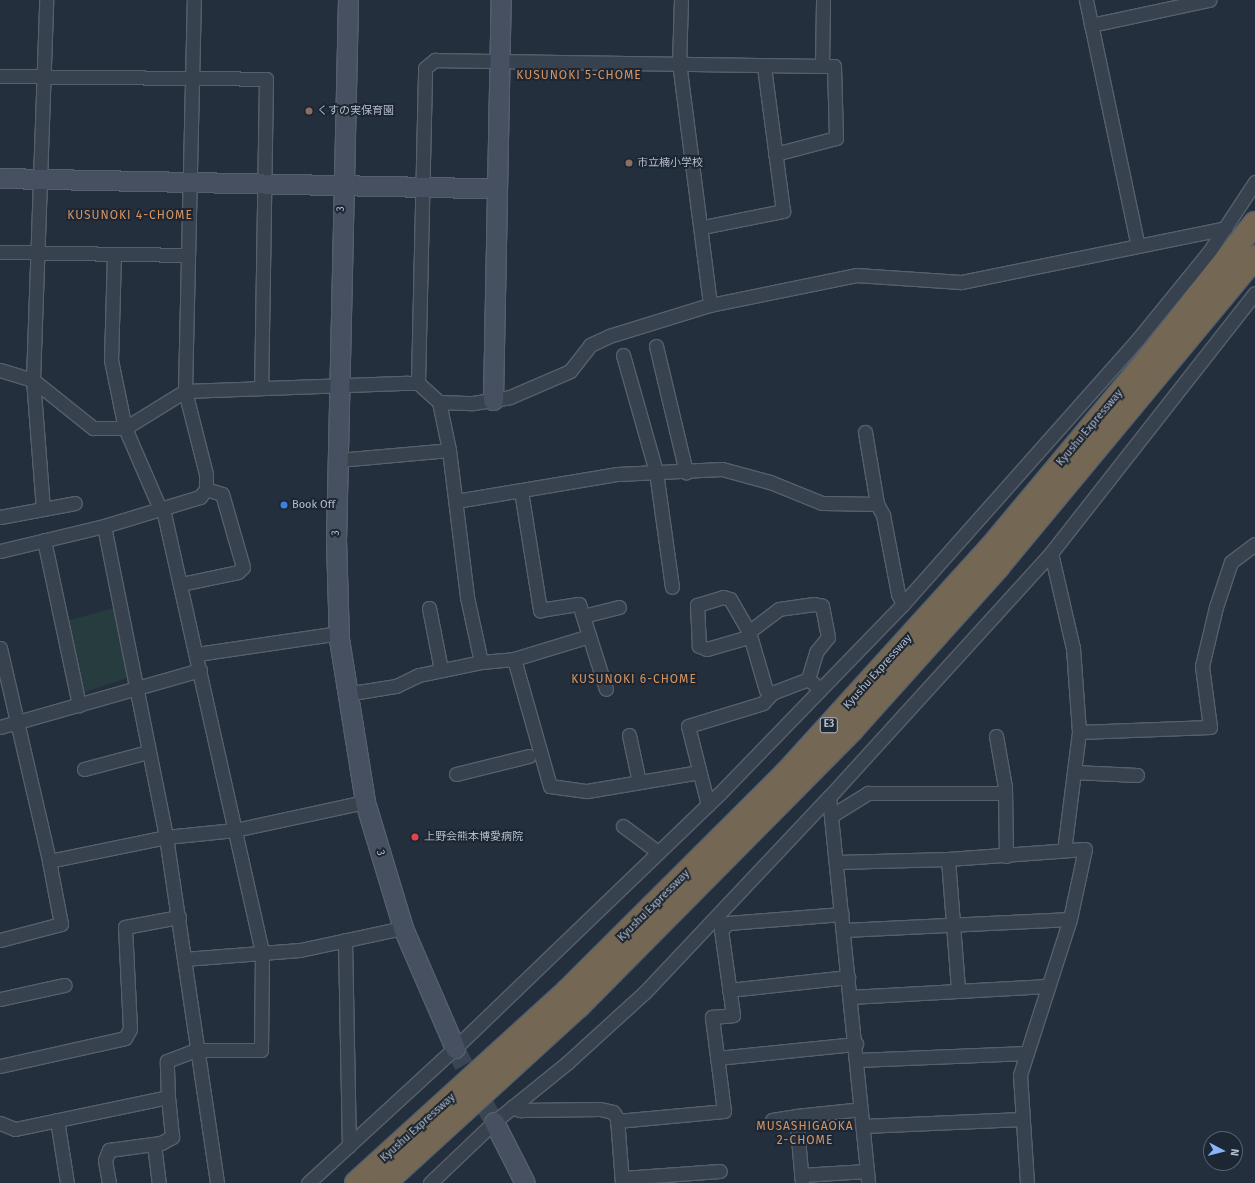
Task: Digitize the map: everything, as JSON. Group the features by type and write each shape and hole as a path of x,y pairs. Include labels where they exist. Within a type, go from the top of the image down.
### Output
{"highway":[{"name":"Kyushu Expressway","path":"356,1183 568,990 785,774 990,548 1147,360 1255,223"},
{"name":"Kyushu Expressway","path":"385,1183 579,1006 852,730 998,567 1255,257"}],"street":[{"path":"43,509 33,380 39,253 46,0"},
{"path":"0,551 104,526 200,497 206,489 206,474 184,391 194,0"},
{"name":"3","path":"348,0 341,185 338,460 339,633 346,694 365,802 403,928 455,1048"},
{"path":"493,400 495,188 501,0"},
{"path":"681,0 679,62 703,227 710,305"},
{"path":"822,66 823,0"},
{"path":"1086,0 1138,243"},
{"path":"1091,25 1208,0"},
{"path":"418,384 424,188 425,68 435,60 679,62 764,66 834,66 836,138 775,154"},
{"path":"703,227 783,211 764,66"},
{"path":"0,76 266,79 261,388"},
{"path":"0,178 264,183 424,188 495,188"},
{"path":"308,1183 455,1048 708,804 904,604 1138,339 1226,228 1255,182"},
{"path":"0,370 33,380 93,428 124,428 184,391 339,385 418,384 439,402 457,405 510,397 570,371 590,345 609,336 710,305 856,275 961,282 1138,243 1226,228"},
{"path":"0,252 188,255"},
{"path":"109,1183 106,1153 166,1141 174,1133 168,1097 167,1061 195,1050 261,1050 262,952 197,654 162,508 124,428 111,360 114,254"},
{"path":"430,1183 494,1122 645,992 829,797 1051,553 1255,293"},
{"path":"656,346 686,472"},
{"path":"622,355 656,472 672,587"},
{"path":"439,402 449,450 467,597 481,662"},
{"path":"865,432 877,504 883,515 898,594 904,604"},
{"path":"338,460 449,450"},
{"path":"456,501 618,474 686,472 722,469 770,482 822,503 877,504"},
{"path":"181,584 238,572 243,567 222,494 206,489"},
{"path":"521,491 540,610 579,604 606,690"},
{"path":"0,517 75,504"},
{"path":"104,526 134,689 166,837 179,917 195,1050 217,1183"},
{"path":"44,540 79,705"},
{"path":"1079,732 1210,727 1202,666 1216,608 1231,562 1255,544"},
{"path":"1051,553 1073,648 1079,732 1064,850"},
{"path":"772,693 766,690 749,632 730,599 723,597 697,605 699,646 714,647 745,638 749,632 779,609 814,604 822,606 828,637 816,652 808,679"},
{"path":"583,616 618,607"},
{"path":"429,608 442,670"},
{"path":"197,654 339,633"},
{"path":"346,694 396,686 442,670 481,662 514,659 589,636"},
{"path":"0,648 15,724 49,861 61,924 0,940"},
{"path":"514,659 550,786 587,790 699,772"},
{"path":"0,728 200,670"},
{"path":"808,679 820,689"},
{"path":"708,804 688,726 763,703 772,693 808,679"},
{"path":"629,736 639,782"},
{"path":"996,736 1005,793 1006,856"},
{"path":"84,769 148,752"},
{"path":"456,774 529,756"},
{"path":"1074,772 1136,775"},
{"path":"831,816 868,793 1005,793"},
{"path":"796,1116 801,1179 868,1177 856,1044 848,977 845,930 829,797"},
{"path":"49,861 166,837 235,830 365,802"},
{"path":"623,826 658,852"},
{"path":"837,862 1006,856 1085,849 1070,919 1020,1075 1027,1183"},
{"path":"948,859 958,989"},
{"path":"617,1121 724,1111 712,1017 733,1015 721,930 728,923 842,914"},
{"path":"0,1066 126,1038 130,1029 125,927 179,917"},
{"path":"845,930 1070,919"},
{"path":"184,959 300,950 403,928"},
{"path":"345,940 349,1146"},
{"path":"729,990 848,977"},
{"path":"0,999 64,985"},
{"path":"850,997 958,989 1048,986"},
{"path":"717,1058 856,1044"},
{"path":"857,1060 1027,1053"},
{"path":"0,1123 15,1129 168,1097"},
{"path":"512,1107 544,1111 600,1109 613,1112 617,1121 623,1181 720,1171"},
{"path":"772,1120 861,1109"},
{"path":"863,1126 1022,1119"},
{"path":"57,1120 67,1183"},
{"path":"494,1122 525,1183"},
{"path":"154,1144 159,1183"}],"green space":[{"path":"114,608 127,678 85,692 66,621"}],"tunnel":[{"path":"455,1048 494,1122"}],"place":[{"name":"くすの実保育園","path":"309,111"},
{"name":"市立楠小学校","path":"629,163"},
{"name":"Book Off","path":"284,505"},
{"name":"上野会熊本博愛病院","path":"415,837"}],"district":[{"name":"KUSUNOKI 5-CHOME","path":"579,76"},
{"name":"KUSUNOKI 4-CHOME","path":"130,216"},
{"name":"KUSUNOKI 6-CHOME","path":"634,680"},
{"name":"MUSASHIGAOKA 2-CHOME","path":"805,1134"}]}
